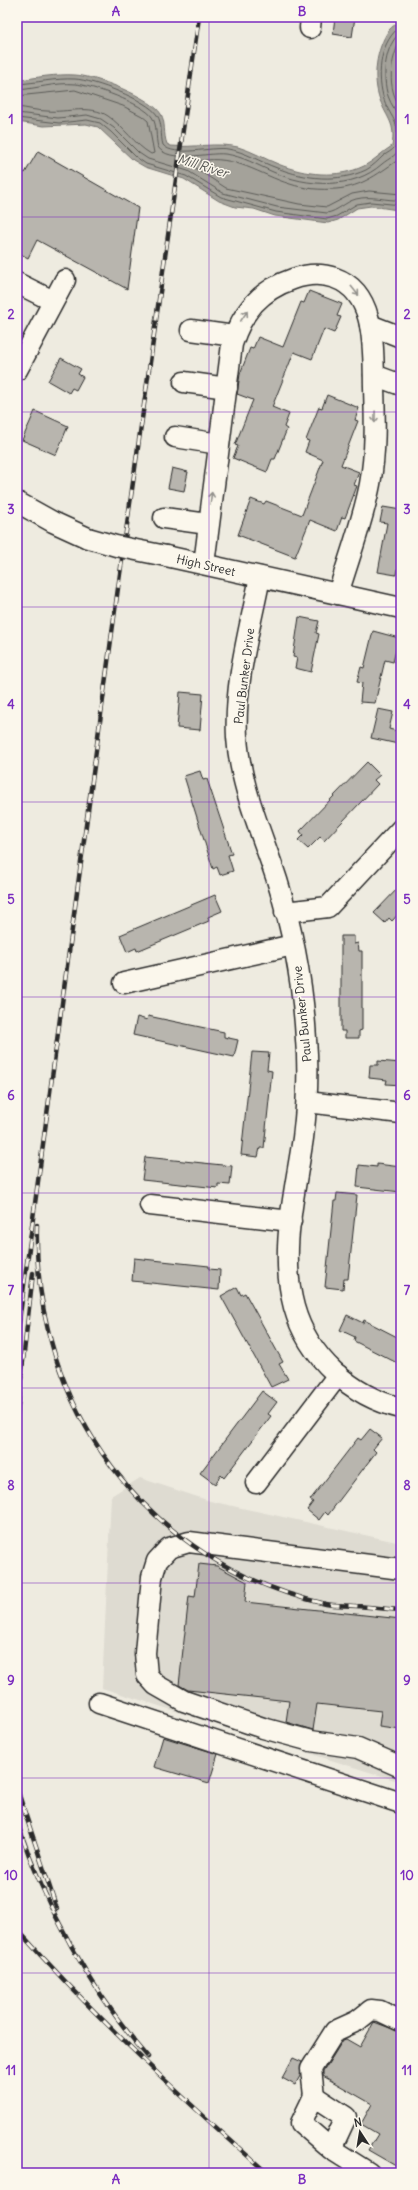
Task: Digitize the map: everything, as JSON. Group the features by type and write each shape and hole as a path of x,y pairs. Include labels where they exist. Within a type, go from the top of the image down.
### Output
{"street":[{"path":"204,564 218,444 234,336 238,324 260,297 274,287 304,276 320,274 331,277 352,287 362,302 370,325 374,375 374,449 370,483 361,521 338,594"},
{"path":"17,370 65,280"},
{"path":"17,283 53,301"},
{"path":"370,325 401,337"},
{"path":"191,330 234,336"},
{"path":"374,375 401,385"},
{"path":"184,382 227,388"},
{"path":"175,437 218,444"},
{"name":"High Street","path":"17,502 88,538 116,546 401,608"},
{"path":"164,518 208,524"},
{"name":"Paul Bunker Drive","path":"260,577 242,668 237,714 237,737 240,761 252,807 277,882 293,945 300,981 306,1038 306,1102 290,1221 288,1268 294,1308 310,1342 320,1357 338,1375 371,1396 401,1408"},
{"path":"285,912 328,907 401,829"},
{"path":"124,983 293,945"},
{"path":"306,1102 401,1113"},
{"path":"150,1205 290,1221"},
{"path":"256,1483 338,1375"},
{"path":"401,1569 189,1542 169,1548 157,1561 152,1577 145,1653 147,1675 156,1685 184,1701 263,1728 310,1741 358,1748 401,1767"},
{"path":"99,1703 401,1803"},
{"path":"369,2173 331,2149 301,2123 314,2096 311,2069 335,2031 357,2021 371,2010 380,2011 401,2022"},
{"path":"314,2096 346,2117 331,2149"}],"shaded area":[{"path":"140,1478 210,1501 401,1543 401,1782 102,1688 111,1496"}],"water":[{"name":"Mill River","path":"401,21 401,209 398,210 371,206 357,208 338,220 328,223 275,216 254,209 235,207 219,201 184,179 145,167 133,160 98,127 86,124 44,126 17,122 17,81 53,75 84,76 122,88 135,94 155,107 163,117 167,144 171,146 221,145 238,147 288,168 299,171 321,174 343,173 368,164 392,146 392,126 380,100 376,82 376,73 378,55 381,46 390,29"}],"building":[{"path":"335,17 355,17 352,37 333,34"},
{"path":"38,151 138,208 127,289 37,240 28,258 17,252 17,168 25,173"},
{"path":"309,291 342,304 337,316 341,317 334,333 324,329 312,359 294,352 272,407 289,414 284,427 287,429 275,459 272,459 267,472 233,458 238,446 235,445 253,400 237,394 240,374 250,348 253,349 258,337 283,347 301,302 304,303"},
{"path":"61,358 81,369 78,374 83,377 76,390 72,388 69,393 48,381"},
{"path":"327,395 359,408 355,420 358,421 341,465 359,472 354,485 357,486 345,518 342,517 337,531 310,520 295,557 238,535 251,499 264,504 266,501 302,515 323,460 305,452 309,441 306,440 319,407 322,408"},
{"path":"35,411 68,426 56,455 22,440"},
{"path":"172,468 188,472 184,491 168,488"},
{"path":"383,507 401,510 401,569 397,569 396,575 378,572 387,523 380,522"},
{"path":"299,617 319,621 316,633 319,634 311,672 295,668 297,658 293,657"},
{"path":"373,631 399,638 393,662 385,660 375,703 360,702 362,683 357,682 361,667 364,668"},
{"path":"180,692 203,694 200,730 177,728"},
{"path":"378,709 393,712 389,729 400,732 398,744 371,738"},
{"path":"367,762 380,775 374,780 378,784 324,841 320,837 308,849 298,840 303,835 300,831"},
{"path":"200,771 203,780 207,779 232,854 228,855 233,871 220,875 217,867 213,869 184,776"},
{"path":"401,885 401,911 392,921 389,918 385,923 374,913"},
{"path":"215,895 222,911 208,917 209,921 137,951 136,948 127,952 120,935"},
{"path":"341,936 354,936 354,944 358,943 359,951 362,951 362,1030 359,1031 359,1038 345,1038 345,1031 341,1031"},
{"path":"148,1016 224,1032 224,1037 238,1040 234,1057 133,1035 137,1017 147,1020"},
{"path":"252,1052 269,1053 267,1070 272,1071 264,1148 260,1148 258,1157 241,1155"},
{"path":"378,1061 401,1063 401,1085 386,1084 387,1080 369,1078 370,1065 378,1065"},
{"path":"145,1157 232,1166 230,1185 218,1184 218,1188 142,1180"},
{"path":"377,1164 401,1167 401,1192 357,1187 359,1165 377,1167"},
{"path":"337,1193 357,1195 348,1279 344,1279 343,1289 325,1287 334,1201 336,1201"},
{"path":"134,1258 209,1266 209,1269 220,1270 219,1290 132,1281"},
{"path":"237,1287 241,1295 245,1293 283,1362 279,1364 288,1379 271,1387 221,1296"},
{"path":"347,1315 363,1323 364,1320 401,1339 401,1365 354,1341 355,1337 340,1330"},
{"path":"262,1391 277,1402 268,1414 271,1416 224,1478 221,1475 215,1484 200,1473"},
{"path":"370,1429 382,1438 373,1449 376,1452 328,1515 325,1512 319,1520 307,1510 313,1502 310,1500 358,1438 361,1440"},
{"path":"199,1564 217,1566 247,1582 245,1602 401,1619 401,1729 379,1726 381,1711 317,1704 313,1730 286,1722 289,1701 188,1690 179,1685 189,1596 195,1597"},
{"path":"163,1737 218,1754 209,1783 154,1767"},
{"path":"374,2022 401,2032 401,2169 368,2150 378,2134 361,2124 372,2104 323,2076 323,2072 343,2040 346,2039 360,2047"},
{"path":"293,2058 302,2062 300,2076 295,2085 282,2078"}],"railway":[{"path":"17,1337 118,588 199,17"},
{"path":"37,1225 41,1292 55,1355 79,1414 112,1467 155,1514 205,1553 262,1584 326,1604 401,1610"},
{"path":"17,1414 33,1273"},
{"path":"17,1789 57,1909"},
{"path":"17,1822 41,1885 71,1946 107,2004 148,2057"},
{"path":"17,1929 76,1993 138,2055 267,2173"}]}
